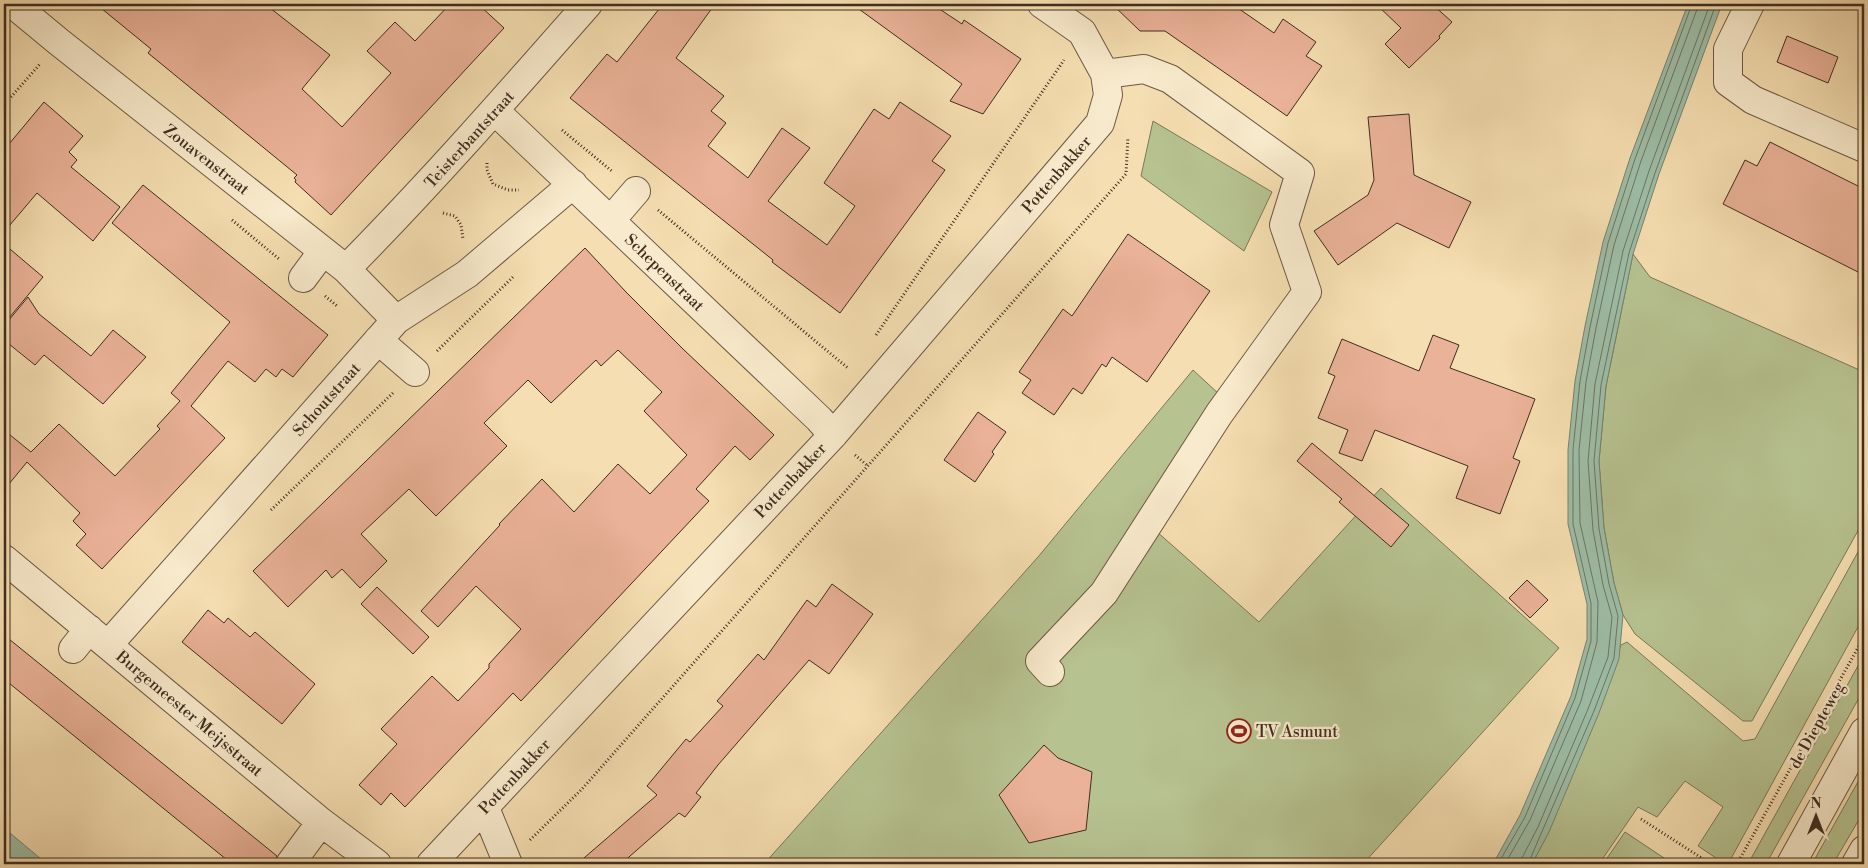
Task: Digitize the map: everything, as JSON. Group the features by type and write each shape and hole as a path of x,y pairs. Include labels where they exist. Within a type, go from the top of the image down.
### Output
{"street":[{"name":"Teisterbantstraat","path":"346,270 488,119 588,4"},
{"path":"1750,4 1728,49 1728,82 1753,100 1864,148"},
{"name":"Pottenbakker","path":"432,864 833,434 1100,123 1108,95 1105,74 1082,32 1052,6"},
{"name":"Zouavenstraat","path":"13,9 59,42 323,251 346,270 396,320"},
{"path":"1050,672 1040,661 1104,593 1219,414 1307,292 1284,224 1300,173 1170,79 1144,69 1105,74"},
{"name":"Schepenstraat","path":"488,119 573,184 833,434"},
{"name":"Schoutstraat","path":"90,641 396,320 467,274 573,184"},
{"path":"611,220 636,191"},
{"path":"302,278 323,251"},
{"path":"378,340 415,372"},
{"name":"Burgemeester Meijsstraat","path":"4,559 90,641 321,822 378,864"},
{"path":"1791,864 1864,732"},
{"path":"486,808 508,863"},
{"path":"290,864 321,822"},
{"path":"1856,864 1864,850"}],"path":[{"path":"874,338 1082,32"},
{"path":"4,105 59,42"},
{"path":"488,119 488,170 493,184 508,190 532,191 551,203"},
{"path":"559,128 852,371"},
{"path":"508,863 582,789 1126,174 1128,131"},
{"path":"410,204 430,214 446,212 455,216 461,224 463,241 461,261 467,274"},
{"path":"270,511 514,276"},
{"name":"de Diepteweg","path":"1737,864 1864,637"},
{"path":"1641,819 1711,864"}],"shaded area":[{"path":"1153,121 1272,192 1244,251 1141,176"},
{"path":"1633,254 1650,277 1864,372 1864,520 1752,721 1743,721 1635,634 1623,615 1614,583 1604,528 1599,461 1606,386"},
{"name":"TV Asmunt","path":"1193,370 1220,395 1147,523 1259,622 1381,488 1559,648 1363,864 764,864 1038,557"},
{"path":"1864,541 1864,616 1728,864 1725,864 1698,846 1723,807 1685,781 1657,817 1638,807 1599,864 1532,864 1548,833 1621,645 1627,642 1743,741 1755,739"},
{"path":"1864,655 1864,689 1766,864 1748,864"},
{"path":"1864,771 1864,811 1833,864 1812,864"},
{"path":"1625,832 1673,864 1603,864"}],"water":[{"path":"1688,4 1722,4 1659,174 1633,254 1606,386 1599,461 1604,528 1614,583 1623,615 1619,659 1599,713 1549,832 1532,864 1493,864 1520,815 1571,696 1587,639 1587,604 1568,524 1568,450 1575,381 1603,242 1630,158"},
{"path":"4,828 47,864 4,864"}],"building":[{"path":"96,4 265,4 330,55 302,89 342,127 391,73 367,51 395,22 415,41 450,4 478,4 504,28 331,215 295,182 294,178 297,175 148,53 151,49"},
{"path":"663,4 715,4 676,58 724,96 711,111 726,123 708,146 748,178 782,128 810,148 768,201 827,245 855,206 824,183 874,109 889,119 900,102 951,136 932,161 945,170 840,313 772,262 773,260 570,98 607,54 617,62"},
{"path":"852,4 932,4 962,24 964,20 1021,59 983,114 950,101 962,84"},
{"path":"1112,4 1232,4 1274,33 1283,19 1316,42 1306,56 1322,66 1287,116 1165,31 1140,31"},
{"path":"1376,4 1432,4 1452,22 1439,36 1440,38 1409,68 1385,44 1401,28"},
{"path":"1787,36 1838,57 1828,83 1777,62"},
{"path":"44,102 83,136 69,152 77,160 71,167 120,207 93,241 37,193 4,232 4,150"},
{"path":"1409,114 1414,175 1471,202 1449,248 1397,223 1338,265 1314,231 1368,195 1374,180 1368,117"},
{"path":"1770,142 1864,189 1864,275 1723,204 1745,160 1757,166"},
{"path":"143,185 328,335 293,377 282,369 276,377 266,369 255,382 228,361 191,406 225,438 102,569 76,545 86,534 73,521 80,513 27,462 4,490 4,430 31,452 59,424 115,476 160,429 157,426 180,401 171,393 230,322 112,223"},
{"path":"1128,234 1210,291 1147,382 1112,357 1106,367 1102,364 1082,394 1073,388 1054,415 1022,393 1031,380 1019,372 1063,309 1072,316"},
{"path":"4,244 43,277 4,324"},
{"path":"585,248 683,349 774,435 750,460 735,446 696,489 709,501 521,701 513,693 405,807 391,793 381,805 359,785 397,744 381,729 432,676 458,701 489,668 489,664 521,629 476,586 438,627 421,611 542,479 574,512 618,464 650,494 687,455 644,411 662,392 618,350 601,366 596,360 551,403 528,380 484,423 507,446 436,516 409,489 361,534 387,561 360,588 342,569 332,578 326,570 288,607 253,571"},
{"path":"28,297 39,314 91,356 113,330 146,357 103,404 44,355 35,365 4,340 4,326"},
{"path":"1433,335 1459,345 1450,368 1535,399 1513,458 1520,461 1500,514 1456,498 1468,466 1375,430 1362,461 1339,453 1348,430 1318,418 1335,376 1328,373 1342,339 1419,371"},
{"path":"978,412 1006,432 975,482 944,460"},
{"path":"1312,443 1409,525 1391,547 1339,502 1342,499 1297,461"},
{"path":"1527,580 1548,600 1530,618 1509,598"},
{"path":"832,584 873,614 829,674 809,660 718,765 696,793 701,797 685,817 679,813 621,864 577,864 657,795 647,786 686,739 690,742 723,706 717,701 758,654 764,660 807,600 816,607"},
{"path":"377,587 429,637 413,654 361,604"},
{"path":"208,610 224,623 228,618 250,637 255,632 315,684 282,724 182,642"},
{"path":"4,635 277,856 275,864 232,864 4,679"},
{"path":"1044,745 1058,758 1092,772 1086,830 1029,843 999,795"}],"place":[{"name":"TV Asmunt","path":"1239,731"}]}
